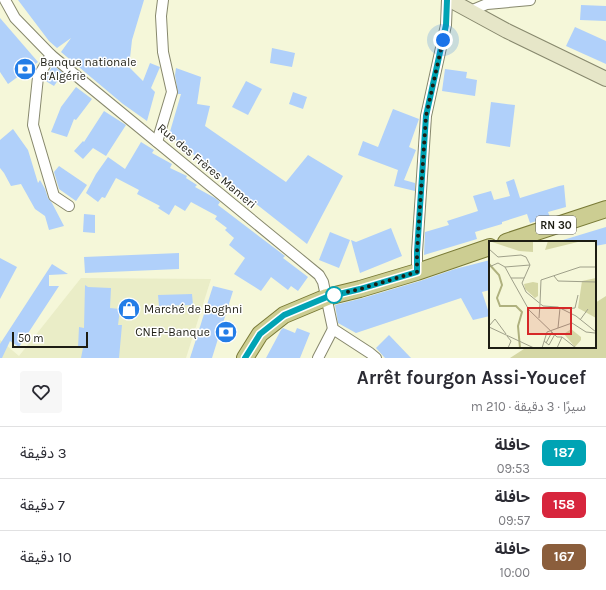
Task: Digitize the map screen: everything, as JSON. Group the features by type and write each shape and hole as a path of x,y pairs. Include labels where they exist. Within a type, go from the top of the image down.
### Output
{"main road":[{"path":"448,0 507,31 606,79"},
{"name":"RN 30","path":"509,241 606,208"},
{"path":"245,358 260,334 284,315 327,297 417,272 489,248"}],"street":[{"name":"Rue des Frères Mameri","path":"5,0 15,18 51,55 319,275 323,282 327,297 333,329"},
{"path":"157,142 172,92 163,52 161,16 163,0"},
{"path":"417,272 426,116 446,25 448,0"},
{"path":"470,11 487,4 530,0"},
{"path":"51,55 38,77 33,125 54,196 69,206"},
{"path":"318,358 333,329 376,358"}],"shaded area":[{"name":"Marché de Boghni","path":"81,278 211,279 186,358 0,358 0,340 19,356"},
{"path":"606,296 606,358 510,358 525,348 596,348 596,302"}],"building":[{"path":"18,0 144,0 132,40 129,67 143,81 150,63 160,67 151,88 155,92 147,121 123,104 61,52 71,38 57,48 49,41"},
{"path":"581,5 606,6 606,21 580,20"},
{"path":"0,18 38,62 8,84 0,72"},
{"path":"575,27 606,41 606,64 566,46"},
{"path":"272,48 295,53 292,67 270,63"},
{"path":"53,65 63,73 54,86 44,80"},
{"path":"176,68 201,77 197,104 210,106 205,126 286,182 308,155 343,176 307,244 169,135 181,94 178,94 175,75"},
{"path":"445,69 467,72 466,78 477,80 475,96 442,91"},
{"path":"246,81 262,89 248,115 232,107"},
{"path":"76,87 92,99 76,120 74,119 67,137 51,132 61,107"},
{"path":"293,92 307,97 303,109 289,104"},
{"path":"491,102 515,105 510,147 486,143"},
{"path":"393,109 419,119 409,147 416,150 404,180 415,183 415,191 394,186 398,170 358,155 363,141 378,147"},
{"path":"104,111 126,125 106,156 93,148 83,159 74,151 83,141 84,142"},
{"path":"13,129 28,150 38,183 40,180 48,198 64,226 49,230 45,216 35,209 21,184 11,186 0,168 0,140"},
{"path":"141,142 154,150 152,153 172,164 170,168 187,176 186,178 197,185 195,187 220,202 218,205 285,256 283,258 308,277 298,291 291,286 288,290 271,277 261,291 234,274 245,258 229,245 234,238 225,230 227,228 215,219 217,216 191,202 185,211 175,205 169,215 158,208 160,206 137,194 139,190 116,178 105,198 102,197 98,202 86,193 96,174 108,157 125,169"},
{"path":"59,166 87,185 76,201 59,189 54,172"},
{"path":"514,179 520,198 564,185 566,207 548,212 550,217 530,223 527,214 502,222 502,224 475,232 477,239 424,255 425,232 449,225 447,221 478,211 473,196 491,191 494,200 510,196 506,182"},
{"path":"84,214 95,215 95,233 83,232"},
{"path":"606,227 606,244 596,246 596,241 563,240"},
{"path":"391,228 402,256 360,273 351,240 356,242"},
{"path":"330,232 350,240 339,268 319,260"},
{"path":"179,253 179,269 85,273 84,257"},
{"path":"0,258 17,267 0,299"},
{"path":"489,260 489,290 482,292 489,316 473,320 461,298 356,333 338,323 335,305 420,281 455,269"},
{"path":"52,264 68,274 49,275 49,286 59,286 19,347 10,341 2,358 0,358 0,344"},
{"path":"85,285 88,287 111,288 110,308 120,309 118,325 122,325 119,358 81,358 83,348 78,348 79,327 84,328"},
{"path":"213,286 233,291 212,358 190,358"},
{"path":"192,294 193,305 159,306 158,295"},
{"path":"283,328 295,333 297,328 310,333 300,358 266,358 281,330"},
{"path":"389,335 411,358 385,358 376,348"}],"bus line":[{"name":"187","path":"245,358 260,334 284,315 327,297 417,272 426,116 446,25 447,0"}],"place":[{"name":"Banque nationale d'Algérie","path":"25,69"},
{"name":"Marché de Boghni","path":"129,309"},
{"name":"CNEP-Banque","path":"226,332"}],"route":[{"path":"334,295 417,272 426,116 443,40"}]}
